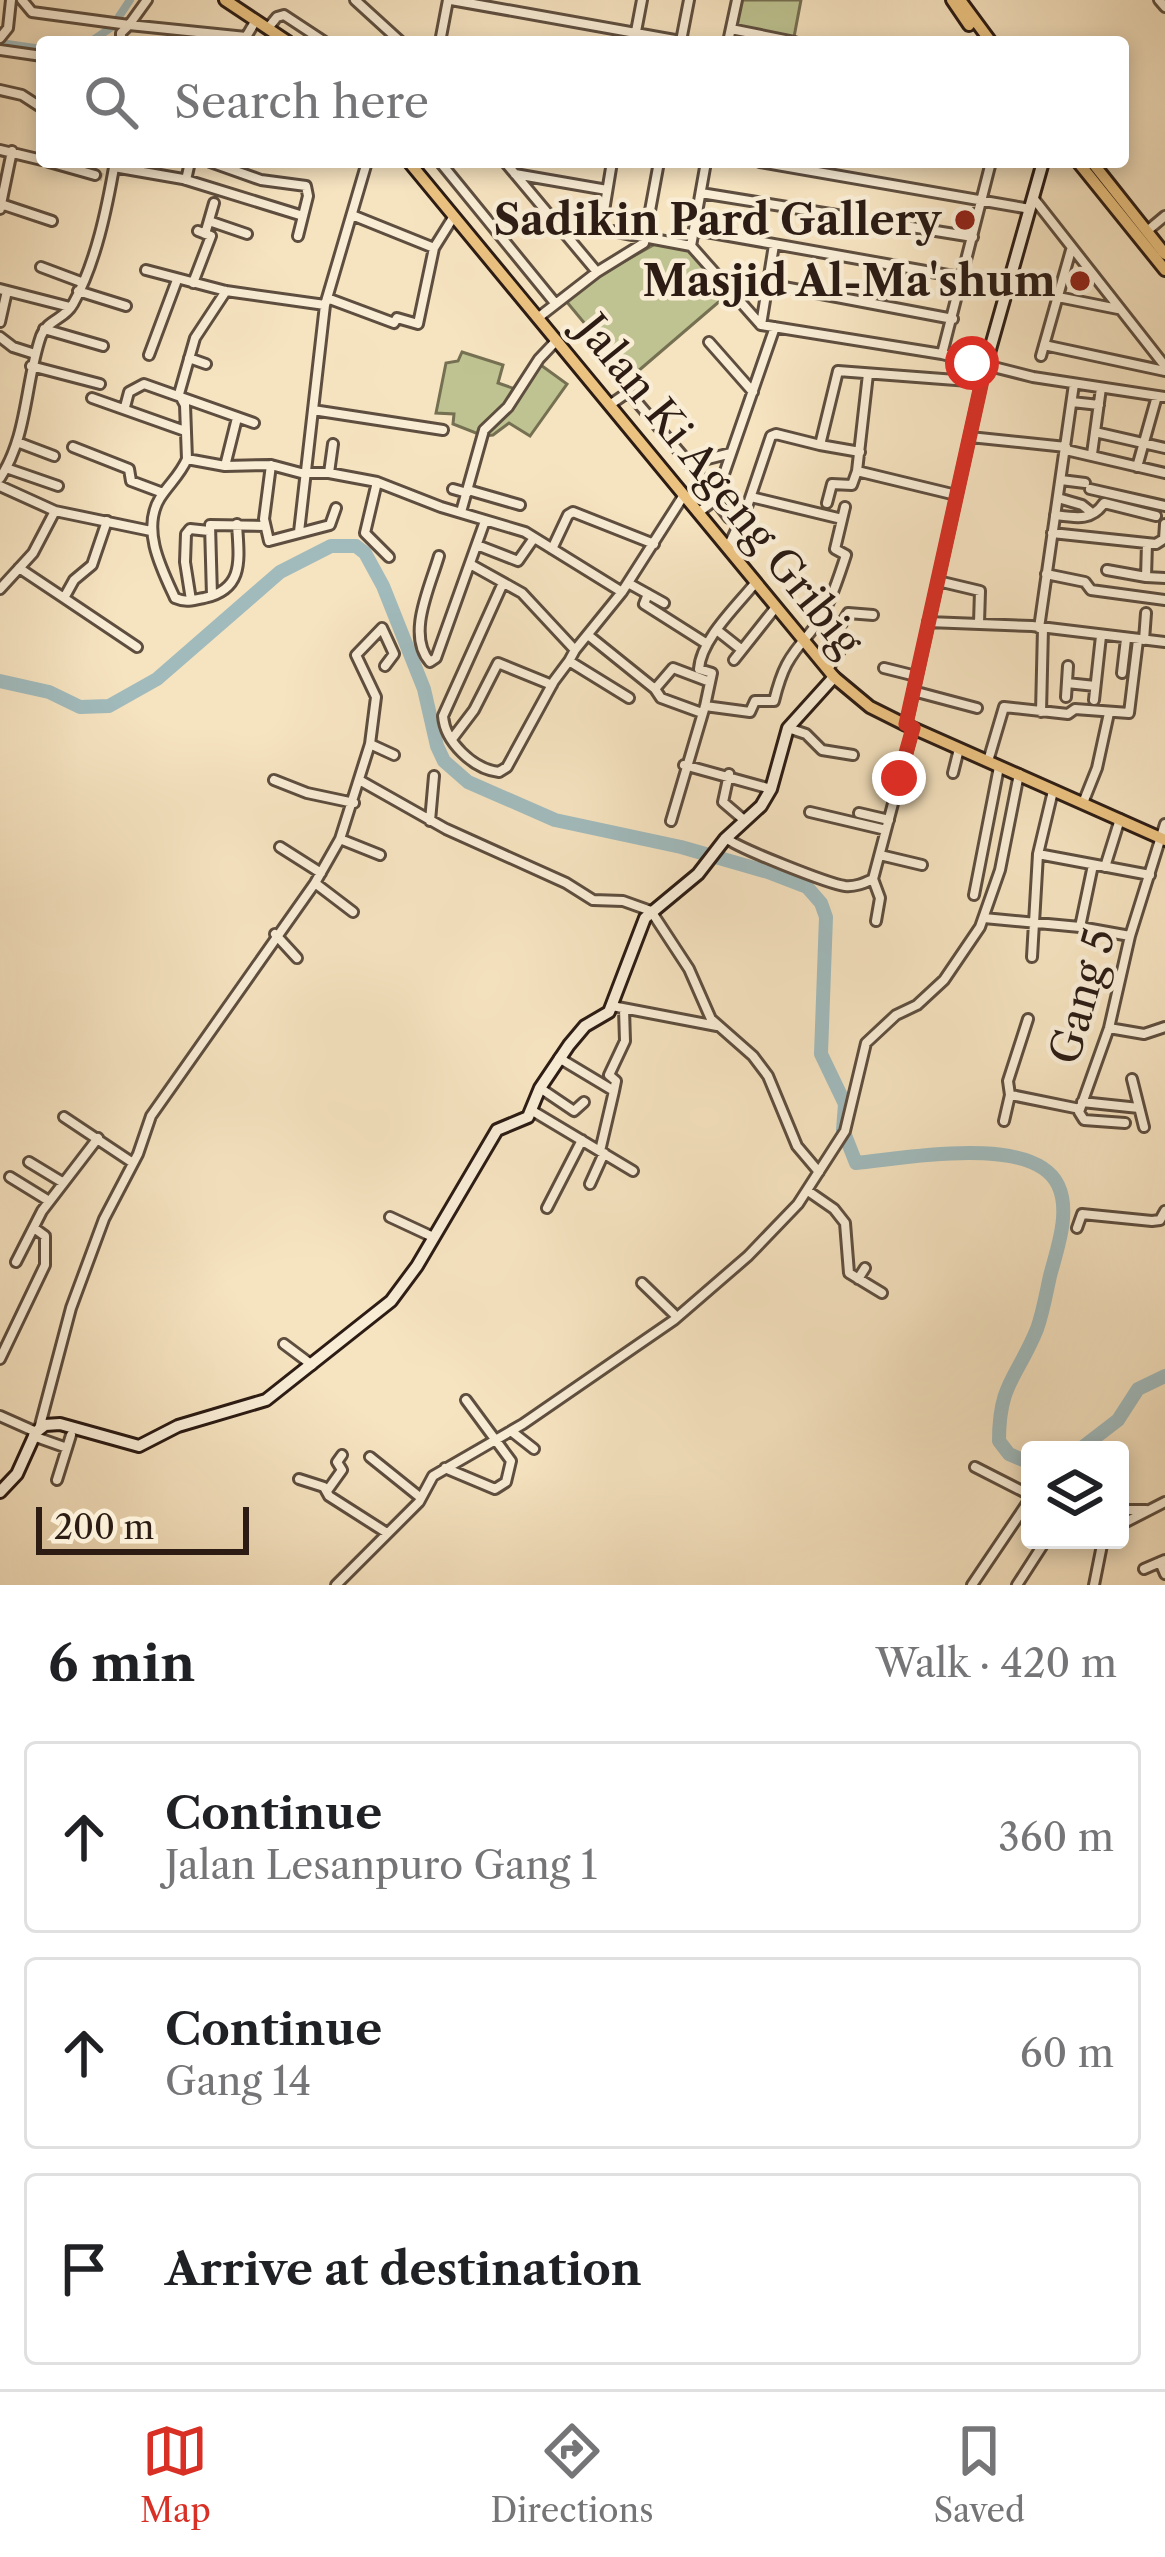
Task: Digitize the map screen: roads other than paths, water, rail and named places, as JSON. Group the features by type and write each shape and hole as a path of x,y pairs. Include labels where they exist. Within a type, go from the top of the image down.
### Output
{"main road":[{"path":"225,0 279,36"},
{"path":"956,0 982,36"},
{"name":"Jalan Ki Ageng Gribig","path":"414,168 831,674 871,707 909,726 1163,839"},
{"path":"1083,168 1165,270"},
{"path":"1097,168 1165,254"}],"street":[{"path":"0,38 6,32 4,13 11,0"},
{"path":"22,0 32,12 109,20 124,31 164,36"},
{"path":"124,31 147,0"},
{"path":"356,0 395,36"},
{"path":"441,36 449,0 625,36"},
{"path":"635,36 642,0"},
{"path":"684,36 689,0"},
{"path":"729,36 736,0"},
{"path":"1159,0 1165,8"},
{"path":"268,28 284,15 316,36"},
{"path":"247,36 256,20"},
{"path":"731,29 765,36"},
{"path":"0,50 36,55"},
{"path":"0,89 36,104"},
{"path":"0,150 36,158"},
{"path":"12,152 1,206 52,220"},
{"path":"70,168 95,175"},
{"path":"114,168 98,238 72,307 44,329 31,366 17,442 0,482 55,511 151,532"},
{"path":"129,168 303,216"},
{"path":"186,180 189,168"},
{"path":"228,168 305,186 308,196 298,236"},
{"path":"299,532 326,302 365,168"},
{"path":"445,168 555,303"},
{"path":"510,168 597,272"},
{"path":"601,229 611,168"},
{"path":"539,317 644,243 658,168"},
{"path":"691,246 705,168"},
{"path":"795,168 1032,204 1165,369"},
{"path":"943,354 990,168"},
{"path":"875,921 880,898 873,879 956,495 985,367 1041,168"},
{"path":"515,174 607,190"},
{"path":"701,193 973,237"},
{"path":"193,284 214,203"},
{"path":"352,214 434,248"},
{"path":"146,271 226,291 326,302 394,323 398,318 418,324 434,248 454,216"},
{"path":"1147,231 1165,216"},
{"path":"554,220 691,246 761,325 943,354 985,367 1161,397 1160,413 1143,443 1137,467"},
{"path":"209,221 247,234"},
{"path":"694,230 965,278"},
{"path":"761,325 775,245"},
{"path":"1071,249 1043,350 1165,369"},
{"path":"41,267 126,306"},
{"path":"149,355 177,280"},
{"path":"768,284 953,319"},
{"path":"0,322 4,290 72,307"},
{"path":"226,291 195,338 179,394 185,405 188,459 163,493 151,532 175,598 181,602 212,596 230,586 239,574 238,524"},
{"path":"1058,297 1119,309"},
{"path":"699,512 716,498 775,327"},
{"path":"44,329 103,346"},
{"path":"0,337 35,354"},
{"path":"460,512 484,430 508,407 539,358 558,339"},
{"path":"710,341 753,392"},
{"path":"189,358 206,364"},
{"path":"31,366 100,384"},
{"path":"820,445 837,372 982,382"},
{"path":"826,502 832,484 852,484 857,471 868,374"},
{"path":"1041,712 1046,574 1074,384"},
{"path":"125,406 129,392 142,385 254,423"},
{"path":"1092,454 1102,388"},
{"path":"611,404 624,394 631,395 730,518"},
{"path":"92,398 185,431"},
{"path":"1072,402 1099,405"},
{"path":"314,410 443,430"},
{"path":"225,466 237,418"},
{"path":"1095,432 1165,448"},
{"path":"728,547 773,434 860,452"},
{"path":"970,437 1066,448 1165,473"},
{"path":"17,442 54,456"},
{"path":"329,473 333,444"},
{"path":"73,447 129,469 131,481 163,493"},
{"path":"687,465 733,452"},
{"path":"188,459 225,466 271,465 376,482 500,523 625,588 664,603"},
{"path":"271,465 265,526 271,542 330,525 336,508"},
{"path":"7,468 58,486"},
{"path":"857,471 956,495"},
{"path":"1061,480 1165,506"},
{"path":"376,482 365,533 389,556"},
{"path":"453,488 520,505"},
{"path":"503,583 443,716 452,739 484,770 503,770 574,650 625,588 684,495"},
{"path":"751,497 842,519"},
{"path":"1058,498 1092,513 1098,514 1104,503 1156,516"},
{"path":"587,634 655,688 661,698 704,710 752,711 755,701 774,701 786,659 834,591 846,555 835,550 844,507"},
{"path":"0,589 33,553 55,511"},
{"path":"552,549 573,512 654,544"},
{"path":"1055,515 1085,518 1092,513"},
{"path":"64,598 74,580 92,565 107,521"},
{"path":"440,556 419,628 423,654 430,662 436,658 485,521"},
{"path":"212,596 209,531 213,524 265,526"},
{"path":"1052,533 1147,543 1162,541 1165,524"},
{"path":"190,600 184,562 186,535 190,529 209,531"},
{"path":"476,545 518,561 534,538"},
{"path":"1146,577 1147,543"},
{"path":"470,564 530,600 574,650"},
{"path":"19,568 137,647"},
{"path":"1107,570 1165,578"},
{"path":"1046,574 1083,581 1091,590 1165,601"},
{"path":"938,581 980,592 980,623"},
{"path":"711,678 698,668 707,644 756,582"},
{"path":"648,594 644,604 707,644"},
{"path":"734,660 776,607"},
{"path":"590,1184 602,1152 616,1081 609,1075 625,1041 618,1008 644,921 698,874 772,789 788,728 831,674 843,646 832,640 848,613 873,615"},
{"path":"974,895 1004,707 1041,712 1093,705 1109,713 1130,712 1146,614"},
{"path":"928,622 1165,642"},
{"path":"3,1486 36,1432 71,1308 104,1219 157,1104 318,878 340,839 361,782 376,689 356,655 382,628 394,654 385,666"},
{"path":"718,631 742,650"},
{"path":"1093,705 1101,636"},
{"path":"1122,673 1126,639"},
{"path":"569,661 629,698"},
{"path":"452,739 474,710 495,665 520,669 552,685"},
{"path":"1066,697 1068,666"},
{"path":"655,688 673,668 711,678"},
{"path":"884,668 916,676"},
{"path":"671,821 711,678"},
{"path":"1067,683 1095,686"},
{"path":"914,691 977,708"},
{"path":"1083,802 1097,767 1109,713"},
{"path":"788,728 806,734 822,750 853,755"},
{"path":"370,744 394,755"},
{"path":"953,773 959,748"},
{"path":"684,765 772,789"},
{"path":"729,774 723,802 744,820"},
{"path":"336,1585 421,1498 433,1476 512,1431 677,1317 748,1256 808,1191 845,1131 866,1043 944,980 984,918 1000,871 1019,774"},
{"path":"430,820 434,776"},
{"path":"274,780 354,803"},
{"path":"361,782 593,900 655,909 689,968 704,1009 760,1064 797,1146 819,1172"},
{"path":"1032,957 1038,854 1053,789"},
{"path":"858,818 862,800"},
{"path":"810,812 887,825"},
{"path":"1105,867 1120,819"},
{"name":"Gang 5","path":"1081,1106 1109,1028 1130,936 1165,824"},
{"path":"725,838 825,882 849,886 873,879"},
{"path":"340,839 380,855"},
{"path":"280,848 353,911"},
{"path":"880,854 922,865"},
{"path":"1038,854 1150,875"},
{"path":"1080,927 1093,865"},
{"path":"984,918 1130,936"},
{"path":"275,934 297,958"},
{"path":"36,1432 60,1424 139,1446 193,1420 266,1400 391,1301 496,1130 524,1120 559,1058 585,1026 618,1008 718,1026"},
{"path":"1004,1120 1008,1081 1028,1018"},
{"path":"1109,1028 1144,1034 1165,1027"},
{"path":"559,1058 614,1091"},
{"path":"1132,1079 1144,1126"},
{"path":"540,1088 574,1111 584,1102"},
{"path":"1010,1095 1081,1106 1139,1108"},
{"path":"1081,1106 1084,1120 1125,1123"},
{"path":"532,1110 634,1171"},
{"path":"64,1117 133,1163"},
{"path":"16,1262 62,1182 80,1166 98,1138"},
{"path":"548,1208 582,1140"},
{"path":"29,1162 62,1182"},
{"path":"10,1177 49,1202"},
{"path":"808,1191 843,1219 848,1232 847,1269 882,1292"},
{"path":"1077,1228 1082,1214 1152,1221 1160,1220 1165,1211"},
{"path":"390,1217 433,1237"},
{"path":"0,1359 45,1265 45,1236 34,1228"},
{"path":"859,1279 865,1268"},
{"path":"642,1283 677,1317"},
{"path":"284,1344 313,1366"},
{"path":"445,1468 495,1490 503,1487 511,1461 466,1400"},
{"path":"0,1416 67,1448"},
{"path":"512,1431 534,1449"},
{"path":"57,1480 71,1435"},
{"path":"326,1491 340,1472 337,1462 342,1455"},
{"path":"370,1456 421,1498"},
{"path":"975,1468 1021,1492"},
{"path":"299,1479 320,1485 388,1533"},
{"path":"1129,1520 1165,1502"},
{"path":"1129,1510 1147,1510"},
{"path":"972,1585 1021,1511"},
{"path":"1017,1585 1040,1549"},
{"path":"1098,1582 1102,1549"},
{"path":"1144,1569 1162,1561 1165,1574"}],"waterway":[{"path":"99,36 112,27 130,0"},
{"path":"0,43 36,48"},
{"path":"0,681 49,692 80,707 109,706 157,679 280,572 331,546 356,546 383,586 424,689 444,761 468,782 555,820 681,847 807,887 826,917 821,1054 845,1104 843,1130 856,1163 934,1154 995,1154 1044,1169 1058,1185 1063,1219 1043,1310 1002,1406 999,1441 1009,1454 1021,1459"},
{"path":"1091,1441 1118,1420 1138,1389 1165,1376"}],"tunnel":[{"path":"95,175 108,179"}],"place":[{"name":"Sadikin Pard Gallery","path":"965,220"},
{"name":"Masjid Al-Ma'shum","path":"1080,281"}]}
